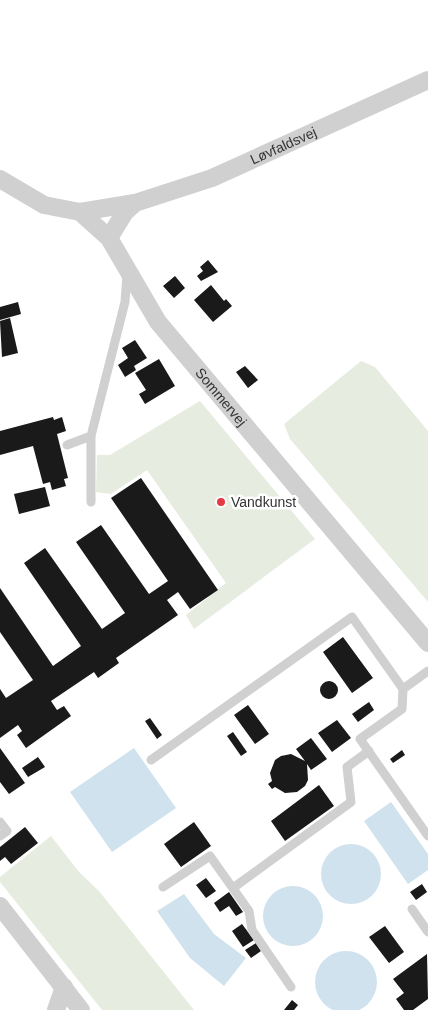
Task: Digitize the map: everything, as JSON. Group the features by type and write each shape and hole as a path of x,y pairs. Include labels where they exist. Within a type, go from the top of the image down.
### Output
{"street":[{"name":"Løvfaldsvej","path":"80,212 135,203 212,178 428,80"},
{"name":"Sommervej","path":"0,179 44,205 80,212 110,238 127,271 158,322 428,644"},
{"path":"110,238 122,217 135,203"},
{"path":"0,906 82,1010"},
{"path":"56,1010 64,987"}],"lane":[{"path":"90,502 91,436 124,302 127,271"},
{"path":"67,445 91,436"},
{"path":"151,760 352,617 403,689 402,709 360,739 428,836"},
{"path":"403,689 428,671"},
{"path":"233,888 351,802 347,767 368,751"},
{"path":"0,822 6,832 0,836"},
{"path":"163,887 210,856 249,911 252,930 291,987"},
{"path":"412,910 428,932"}],"shaded area":[{"path":"361,361 375,367 428,431 428,602 290,439 284,424"},
{"path":"200,401 315,539 194,629 186,615 226,583 147,470 111,494 96,492 97,455 110,455"},
{"path":"51,836 79,872 99,891 194,1010 102,1010 0,882 0,877"}],"water":[{"path":"134,748 176,808 112,852 70,792"},
{"path":"391,802 428,854 428,870 408,884 364,821"},
{"path":"351,844 368,849 376,857 381,874 376,891 368,899 351,904 334,899 326,891 321,874 326,857 334,849"},
{"path":"287,886 299,886 310,891 318,899 323,910 321,928 310,941 299,946 287,946 276,941 268,933 263,922 263,910 268,899 276,891"},
{"path":"184,894 214,934 246,958 224,986 190,958 157,911"},
{"path":"340,951 352,951 368,960 375,970 377,982 375,994 368,1004 352,1013 340,1013 329,1008 320,999 315,988 315,976 320,965 329,956"}],"building":[{"path":"208,260 218,272 201,281 197,276 203,271 200,267"},
{"path":"175,276 185,288 174,298 163,286"},
{"path":"211,285 224,301 226,299 232,306 213,322 194,300"},
{"path":"18,302 21,314 0,320 0,307"},
{"path":"10,318 18,353 2,357 0,321"},
{"path":"135,340 147,358 134,366 136,370 125,377 118,365 128,358 122,348"},
{"path":"159,359 175,386 145,404 139,394 146,390 135,373"},
{"path":"245,366 258,380 248,388 236,372"},
{"path":"53,417 54,420 62,417 66,431 57,434 68,478 64,479 66,486 52,490 50,482 43,484 33,446 0,455 0,431"},
{"path":"141,478 218,590 190,609 178,592 167,600 178,615 116,658 119,663 98,678 94,672 51,701 57,710 64,706 71,716 26,748 17,735 22,731 18,725 0,738 0,689 6,698 33,680 0,632 0,588 53,666 81,646 24,563 45,548 102,629 125,613 76,542 101,525 149,594 168,581 111,498"},
{"path":"45,487 50,506 19,514 14,494"},
{"path":"343,637 373,678 352,693 323,652"},
{"path":"325,681 333,681 338,686 336,697 325,699 320,694 320,686"},
{"path":"369,702 374,710 358,722 352,714"},
{"path":"248,705 269,734 255,744 234,715"},
{"path":"150,718 162,735 157,739 145,721"},
{"path":"337,720 351,738 332,752 318,733"},
{"path":"233,732 247,752 241,756 227,736"},
{"path":"311,738 327,759 311,770 307,764 308,780 305,786 297,792 285,793 275,787 272,789 268,784 272,781 270,773 275,760 281,756 291,754 305,761 296,749"},
{"path":"0,748 25,783 9,794 0,782"},
{"path":"402,750 405,755 393,763 390,759"},
{"path":"38,757 45,767 28,777 22,768"},
{"path":"319,785 334,806 285,841 271,821"},
{"path":"194,822 211,846 181,867 164,844"},
{"path":"25,827 38,843 11,864 5,857 0,861 0,847"},
{"path":"206,878 216,891 206,898 196,885"},
{"path":"422,884 427,892 416,900 410,892"},
{"path":"229,892 243,912 236,916 229,906 220,912 214,903"},
{"path":"242,924 254,940 243,947 232,931"},
{"path":"385,926 404,952 389,963 369,937"},
{"path":"256,943 261,951 251,958 245,950"},
{"path":"427,954 428,999 413,1010 404,1010 396,999 404,993 393,979"},
{"path":"292,1000 298,1005 294,1010 284,1010"}],"place":[{"name":"Vandkunst","path":"221,502"}]}
